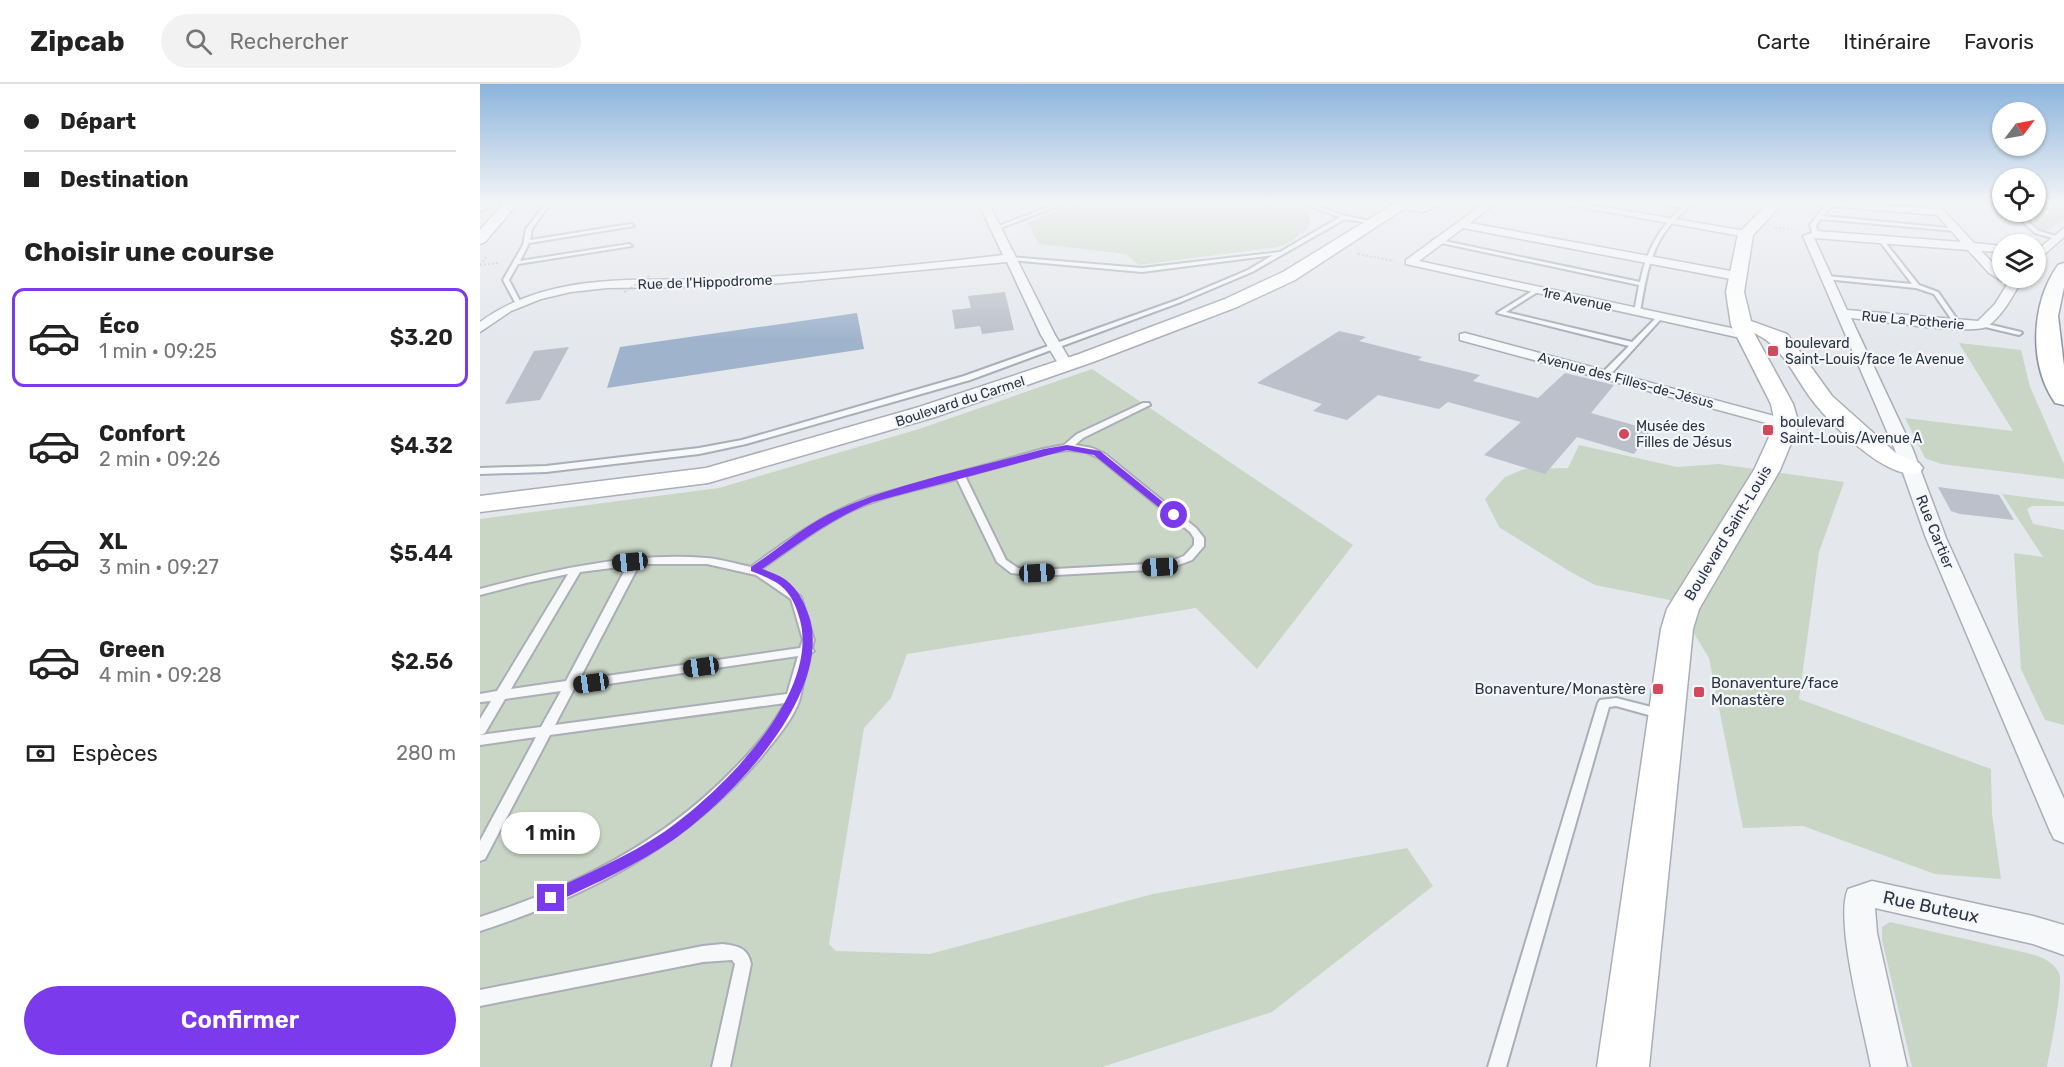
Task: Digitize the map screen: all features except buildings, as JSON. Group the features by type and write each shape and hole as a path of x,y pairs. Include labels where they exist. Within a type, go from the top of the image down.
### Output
{"highway":[{"path":"2064,269 2052,294 2047,325 2050,356 2064,398"}],"street":[{"path":"1006,248 1054,346 1066,365"},
{"path":"1410,262 1428,248"},
{"path":"1583,248 1736,276"},
{"path":"1743,248 1735,292 1743,330 1782,404 1787,424"},
{"name":"Rue Cartier","path":"1813,248 1910,468 1936,538 2064,831"},
{"path":"1973,248 1992,270"},
{"name":"Boulevard du Carmel","path":"480,504 718,473 895,422 1066,365 1232,303 1289,276 1334,249"},
{"name":"Rue de l'Hippodrome","path":"480,328 500,311 518,303 593,286 738,283 1011,258"},
{"name":"1re Avenue","path":"1410,262 1659,318 1743,330"},
{"path":"1983,325 2000,306 2006,288"},
{"name":"Rue La Potherie","path":"1843,313 1958,325 1983,325"},
{"path":"1743,330 1761,329 1780,338 1824,401 1888,459 1910,468"},
{"name":"Avenue des Filles-de-Jésus","path":"1465,337 1787,424"},
{"name":"Boulevard Saint-Louis","path":"1623,1067 1665,715 1675,641 1683,609 1767,470 1787,424"},
{"name":"Rue Buteux","path":"1889,1067 1861,933 1859,899 1872,894 1891,897 2033,930 2064,940"}],"lane":[{"path":"518,303 506,280 524,248"},
{"path":"516,263 617,248"},
{"path":"480,471 546,469 721,447 967,378 1179,301 1250,271 1291,248"},
{"path":"1464,248 1642,284"},
{"path":"1637,312 1646,260 1653,248"},
{"path":"1888,248 1917,286"},
{"path":"1011,258 1142,270 1284,252"},
{"path":"1827,278 1917,286 1936,292 1958,325"},
{"path":"1536,290 1500,313 1635,345"},
{"path":"1605,375 1659,318"},
{"path":"1983,325 2019,333"},
{"path":"1067,447 1080,436 1146,405"},
{"path":"755,569 848,508 960,475 1067,447 1086,449 1102,456 1193,530 1199,538 1197,551 1182,562 1160,567 1037,573 1016,571 1002,562 960,475"},
{"path":"480,592 577,569 635,562 707,561 755,569 782,582 800,604 809,635 808,651 794,697 779,724 734,778 670,835 628,861 582,885 480,924"},
{"path":"480,855 544,730 635,562"},
{"path":"480,730 577,569"},
{"path":"480,698 808,651"},
{"path":"480,740 794,697"},
{"path":"1497,1067 1604,703 1616,702 1665,715"},
{"path":"480,998 703,954 735,953 742,958 743,964 721,1067"}],"path":[{"path":"1334,249 1410,262"},
{"path":"624,292 649,276"}],"green space":[{"path":"1073,248 1270,248 1139,265 1126,254"},
{"path":"1959,343 2021,350 2030,387 2064,464 2064,479 1941,464 1925,458 1905,418 2013,431"},
{"path":"1092,369 1353,545 1257,669 1196,608 907,654 891,698 864,728 829,944 836,951 930,954 1153,894 1407,848 1433,886 1272,1012 1102,1067 480,1067 480,519 719,488 919,429"},
{"path":"1579,445 1677,467 1719,464 1844,482 1819,552 1799,699 1991,769 1992,814 2001,879 1935,874 1803,826 1743,828 1709,658 1681,612 1670,600 1595,585 1569,571 1499,527 1485,499 1505,477 1524,469 1568,468"},
{"path":"2002,494 2064,502 2064,506 2032,506 2027,509 2033,524 2064,530 2064,725 2045,720 2021,669 2014,553 2043,557"},
{"path":"1890,922 2027,953 2041,957 2053,965 2059,973 2060,990 2047,1067 1912,1067 1882,940 1882,927"}],"water":[{"path":"857,313 864,349 607,388 620,347"}],"place":[{"name":"boulevard Saint-Louis/face 1e Avenue","path":"1773,351"},
{"name":"boulevard Saint-Louis/Avenue A","path":"1768,430"},
{"name":"Musée des Filles de Jésus","path":"1624,434"},
{"name":"Bonaventure/Monastère","path":"1658,689"},
{"name":"Bonaventure/face Monastère","path":"1699,692"}],"route":[{"path":"551,898 628,861 670,835 734,778 779,724 791,704 805,668 809,635 806,619 792,591 782,582 755,569 822,523 854,505 870,500 1067,447 1097,453 1174,515"}]}
